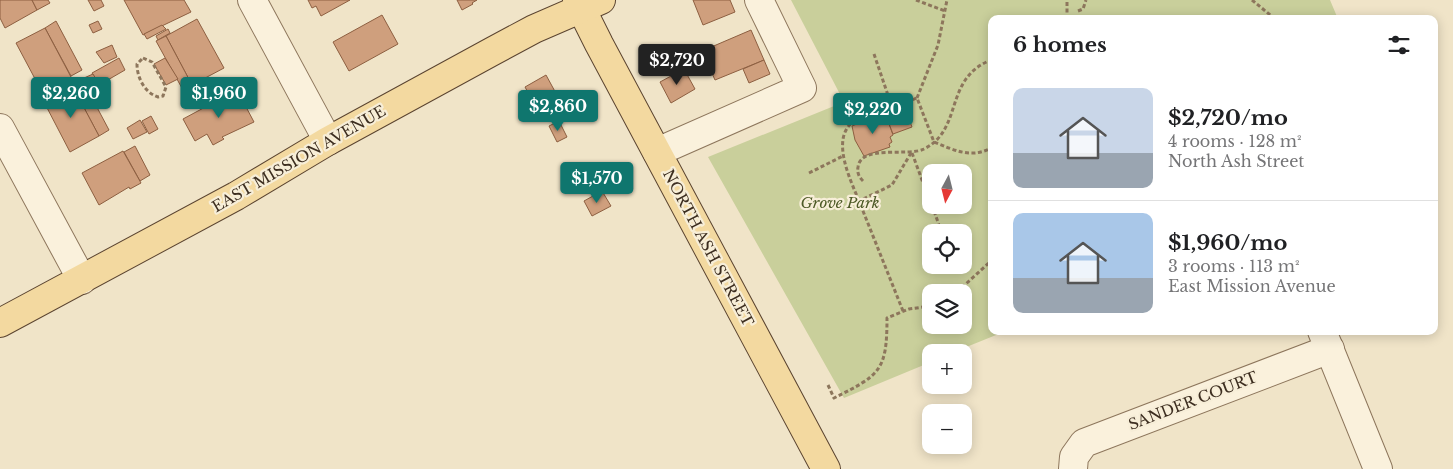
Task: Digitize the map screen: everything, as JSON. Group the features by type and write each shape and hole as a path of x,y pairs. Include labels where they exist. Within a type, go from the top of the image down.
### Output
{"main road":[{"name":"EAST MISSION AVENUE","path":"0,323 236,196 328,141 534,29 586,3"},
{"name":"NORTH ASH STREET","path":"586,3 657,152 826,469"}],"street":[{"path":"252,0 328,141"},
{"path":"657,152 802,88 760,0"},
{"path":"0,128 82,280"},
{"path":"1326,340 1378,469"},
{"name":"SANDER COURT","path":"1073,469 1074,457 1084,443 1326,340"}],"path":[{"path":"916,0 945,11"},
{"path":"947,0 938,45 917,98 934,142 959,153 978,154 988,149"},
{"path":"1067,0 1067,15"},
{"path":"1078,11 1082,9 1086,0"},
{"path":"1252,0 1270,15"},
{"path":"874,54 892,107"},
{"path":"142,58 152,62 166,87 163,96 158,97 148,92 137,71 139,60 142,58"},
{"path":"863,181 857,173 857,168 861,159 866,156 924,150 934,142 949,124 956,97 966,77 988,62"},
{"path":"903,311 843,156 844,140 847,127 855,120 917,98"},
{"path":"859,201 884,191 892,185 911,152"},
{"path":"911,152 922,181"},
{"path":"809,173 843,156"},
{"path":"966,284 988,264"},
{"path":"828,385 834,398 871,378 881,366 887,350 887,318 903,311 922,308"}],"green space":[{"name":"Grove Park","path":"791,0 1330,0 1336,15 988,15 988,335 996,335 972,345 922,344 922,366 844,398 708,157 844,102"}],"building":[{"path":"0,0 32,0 37,10 5,28 0,18"},
{"path":"32,0 48,0 50,3 37,10"},
{"path":"88,0 101,0 104,6 94,11"},
{"path":"124,0 184,0 191,12 143,35"},
{"path":"308,0 350,0 321,16 316,6 312,8"},
{"path":"457,0 477,0 462,10"},
{"path":"693,0 730,0 735,12 703,25"},
{"path":"382,15 398,44 349,71 333,42"},
{"path":"197,19 224,68 192,85 166,36"},
{"path":"56,21 82,70 71,76 45,28"},
{"path":"98,21 102,29 93,33 89,25"},
{"path":"162,25 166,29 147,39 144,34"},
{"path":"45,28 71,77 42,92 16,43"},
{"path":"168,29 170,33 158,40 156,36"},
{"path":"751,30 764,60 715,80 702,51"},
{"path":"166,36 192,85 183,90 156,41"},
{"path":"112,45 117,57 104,63 96,52"},
{"path":"119,58 125,70 99,85 92,73"},
{"path":"165,58 178,79 166,85 154,64"},
{"path":"764,60 770,74 749,83 743,69"},
{"path":"684,69 695,89 671,103 660,82"},
{"path":"93,74 99,84 89,88 84,78"},
{"path":"546,75 558,97 537,109 525,87"},
{"path":"83,81 109,130 99,136 73,87"},
{"path":"73,87 99,136 70,152 44,102"},
{"path":"237,90 254,122 222,137 224,139 213,145 207,134 195,141 183,119"},
{"path":"881,114 883,119 886,118 888,121 893,135 890,137 892,142 889,144 890,147 864,156 855,140 852,126"},
{"path":"907,114 912,127 893,134 888,121"},
{"path":"151,116 158,129 149,134 142,121"},
{"path":"140,120 147,132 133,139 127,128"},
{"path":"559,121 567,137 557,142 549,126"},
{"path":"135,146 150,175 140,181 124,152"},
{"path":"123,151 141,183 130,189 129,187 99,205 82,173"},
{"path":"602,191 611,206 592,216 584,201"}]}
